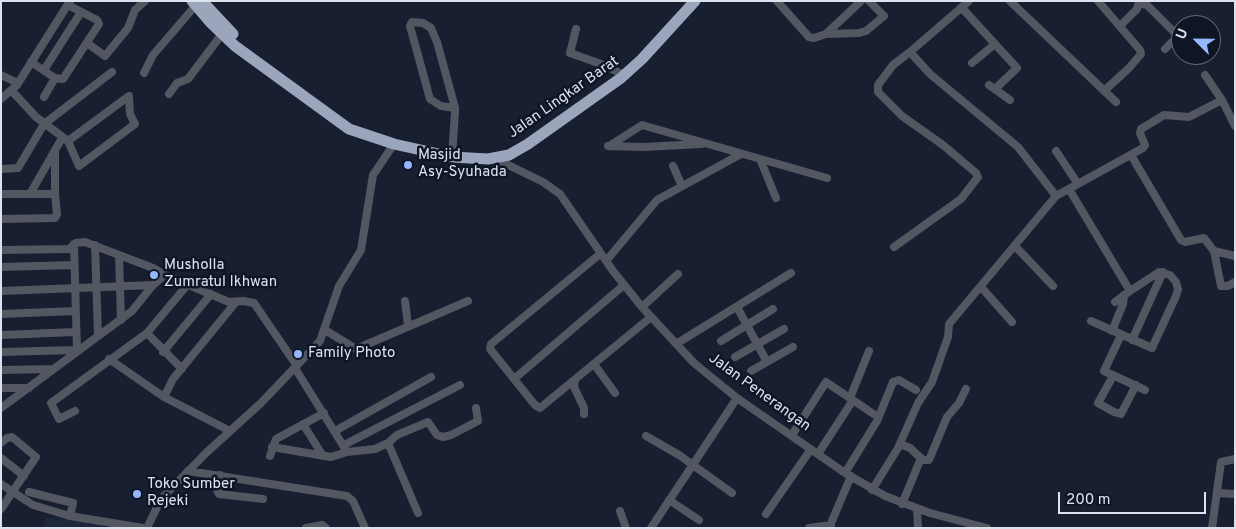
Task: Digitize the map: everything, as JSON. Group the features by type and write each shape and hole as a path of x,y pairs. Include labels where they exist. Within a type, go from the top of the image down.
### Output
{"highway":[{"name":"Jalan Lingkar Barat","path":"197,3 222,34 336,121 356,132 394,144 452,157 496,159 528,144 624,75 696,1"},
{"name":"Jalan Lingkar Barat","path":"197,3 234,35 358,127 366,135"}],"street":[{"path":"87,43 105,56 128,28 134,13 145,1"},
{"path":"777,1 809,37 816,38 826,34 862,33 882,20 884,15 869,1"},
{"path":"826,34 862,1"},
{"path":"894,247 961,199 978,177 973,170 943,145 902,116 878,92 878,85 893,65 970,1"},
{"path":"1010,1 1116,102"},
{"path":"1098,1 1141,54 1104,91"},
{"path":"1120,26 1137,9 1139,2 1147,5 1176,34 1175,39 1165,48"},
{"path":"1,99 12,91 18,83 31,62 69,3 80,12 99,22 64,79 56,78 31,62"},
{"path":"144,73 153,55 197,3"},
{"path":"962,8 1017,67 992,87 1010,100"},
{"path":"44,70 80,12"},
{"path":"452,157 454,108 434,32 425,24 412,22 410,26 430,99 441,106 454,108"},
{"path":"576,29 569,51 571,54 601,64 624,75"},
{"path":"169,94 178,82 188,79 222,34"},
{"path":"972,63 995,44"},
{"path":"910,52 930,74 1018,146 1056,196"},
{"path":"1,169 18,168 44,124 112,72"},
{"path":"1,75 18,83"},
{"path":"1205,75 1222,100 1235,126"},
{"path":"44,97 56,78"},
{"path":"12,91 44,124 65,140 77,164 80,165 134,124 130,114 130,96 65,140 55,150 30,194"},
{"path":"872,490 900,444 914,409 932,382 948,337 950,324 1016,247 1056,196 1131,155 1145,145 1140,133 1141,129 1164,115 1189,117 1222,100"},
{"path":"704,143 643,148 607,146 641,124 827,178"},
{"path":"147,528 158,503 188,471 317,345 325,330 340,286 361,250 372,178 394,144"},
{"path":"1,219 55,218 57,214 55,150"},
{"path":"1056,151 1078,184"},
{"path":"606,261 652,205 682,186 741,154"},
{"path":"1131,155 1181,240 1185,242 1204,238 1214,251 1221,286 1228,286 1235,282"},
{"name":"Jalan Penerangan","path":"496,159 544,182 560,194 600,254 651,317 698,368 737,398 872,490 917,509 987,528"},
{"path":"760,159 776,198"},
{"path":"673,166 682,186"},
{"path":"1070,189 1127,293 1112,331"},
{"path":"1,194 55,194"},
{"path":"1,250 69,249 74,244 85,242 153,268 229,302 252,302 257,305 345,449"},
{"path":"74,244 76,350"},
{"path":"95,245 98,336"},
{"path":"1016,247 1053,286"},
{"path":"1214,251 1235,256"},
{"path":"600,254 490,346 490,350 536,406 540,408 651,317"},
{"path":"119,255 121,320"},
{"path":"1,267 74,265"},
{"path":"1132,340 1163,272"},
{"path":"1091,321 1148,347 1154,346 1178,288 1174,278 1163,272 1154,273 1115,302"},
{"path":"676,344 791,273"},
{"path":"642,306 678,274"},
{"path":"1,408 30,388 76,350 135,309 153,285 165,275"},
{"path":"75,411 60,419 51,402 146,333 188,284"},
{"path":"1,291 153,285"},
{"path":"514,379 624,285"},
{"path":"981,287 1012,322"},
{"path":"163,352 211,294"},
{"path":"405,301 408,326"},
{"path":"325,330 356,348 468,301"},
{"path":"164,397 170,384 236,302"},
{"path":"737,307 767,362"},
{"path":"721,341 773,309"},
{"path":"1,314 75,311"},
{"path":"735,357 784,329"},
{"path":"1,334 76,332"},
{"path":"146,333 182,369"},
{"path":"1121,335 1104,371 1145,390"},
{"path":"751,371 793,347"},
{"path":"1,352 76,350"},
{"path":"818,454 851,399 868,351"},
{"path":"108,359 164,397 230,431"},
{"path":"594,364 615,394"},
{"path":"1,370 53,369"},
{"path":"1113,376 1096,406 1121,414 1136,385"},
{"path":"335,431 432,377"},
{"path":"575,380 573,386 584,408 584,414"},
{"path":"809,528 830,526 848,474 878,417 893,382 898,380 916,390"},
{"path":"792,435 824,383 829,383 878,417"},
{"path":"324,413 276,439 271,452 334,458 391,420 460,385"},
{"path":"1,388 30,388"},
{"path":"900,444 910,448 926,461 932,457 947,417 959,403 966,389"},
{"path":"651,528 737,398"},
{"path":"345,449 372,450 388,443 397,435 429,422 437,435 443,437 451,435 478,421 479,416 476,408"},
{"path":"391,420 397,435"},
{"path":"303,424 323,456"},
{"path":"646,436 692,465 732,494"},
{"path":"1,443 10,437"},
{"path":"1,450 10,437"},
{"path":"1,509 36,457 10,437"},
{"path":"388,443 418,513"},
{"path":"766,514 811,449"},
{"path":"1,458 24,476"},
{"path":"902,504 921,458"},
{"path":"1212,528 1221,462 1235,459"},
{"path":"188,471 348,496 353,501 365,528"},
{"path":"220,475 217,490 219,494 263,499"},
{"path":"1,484 22,500 33,505 70,516 143,528"},
{"path":"22,500 30,490 73,503 70,516"},
{"path":"1218,493 1235,494"},
{"path":"669,500 699,520"},
{"path":"917,509 918,528"},
{"path":"620,511 626,528"},
{"path":"306,528 322,525 326,528"}],"shaded area":[{"path":"46,517 103,524 102,528 42,528"}],"place":[{"name":"Masjid Asy-Syuhada","path":"408,165"},
{"name":"Musholla Zumratul Ikhwan","path":"154,275"},
{"name":"Family Photo","path":"298,354"},
{"name":"Toko Sumber Rejeki","path":"137,494"}]}
